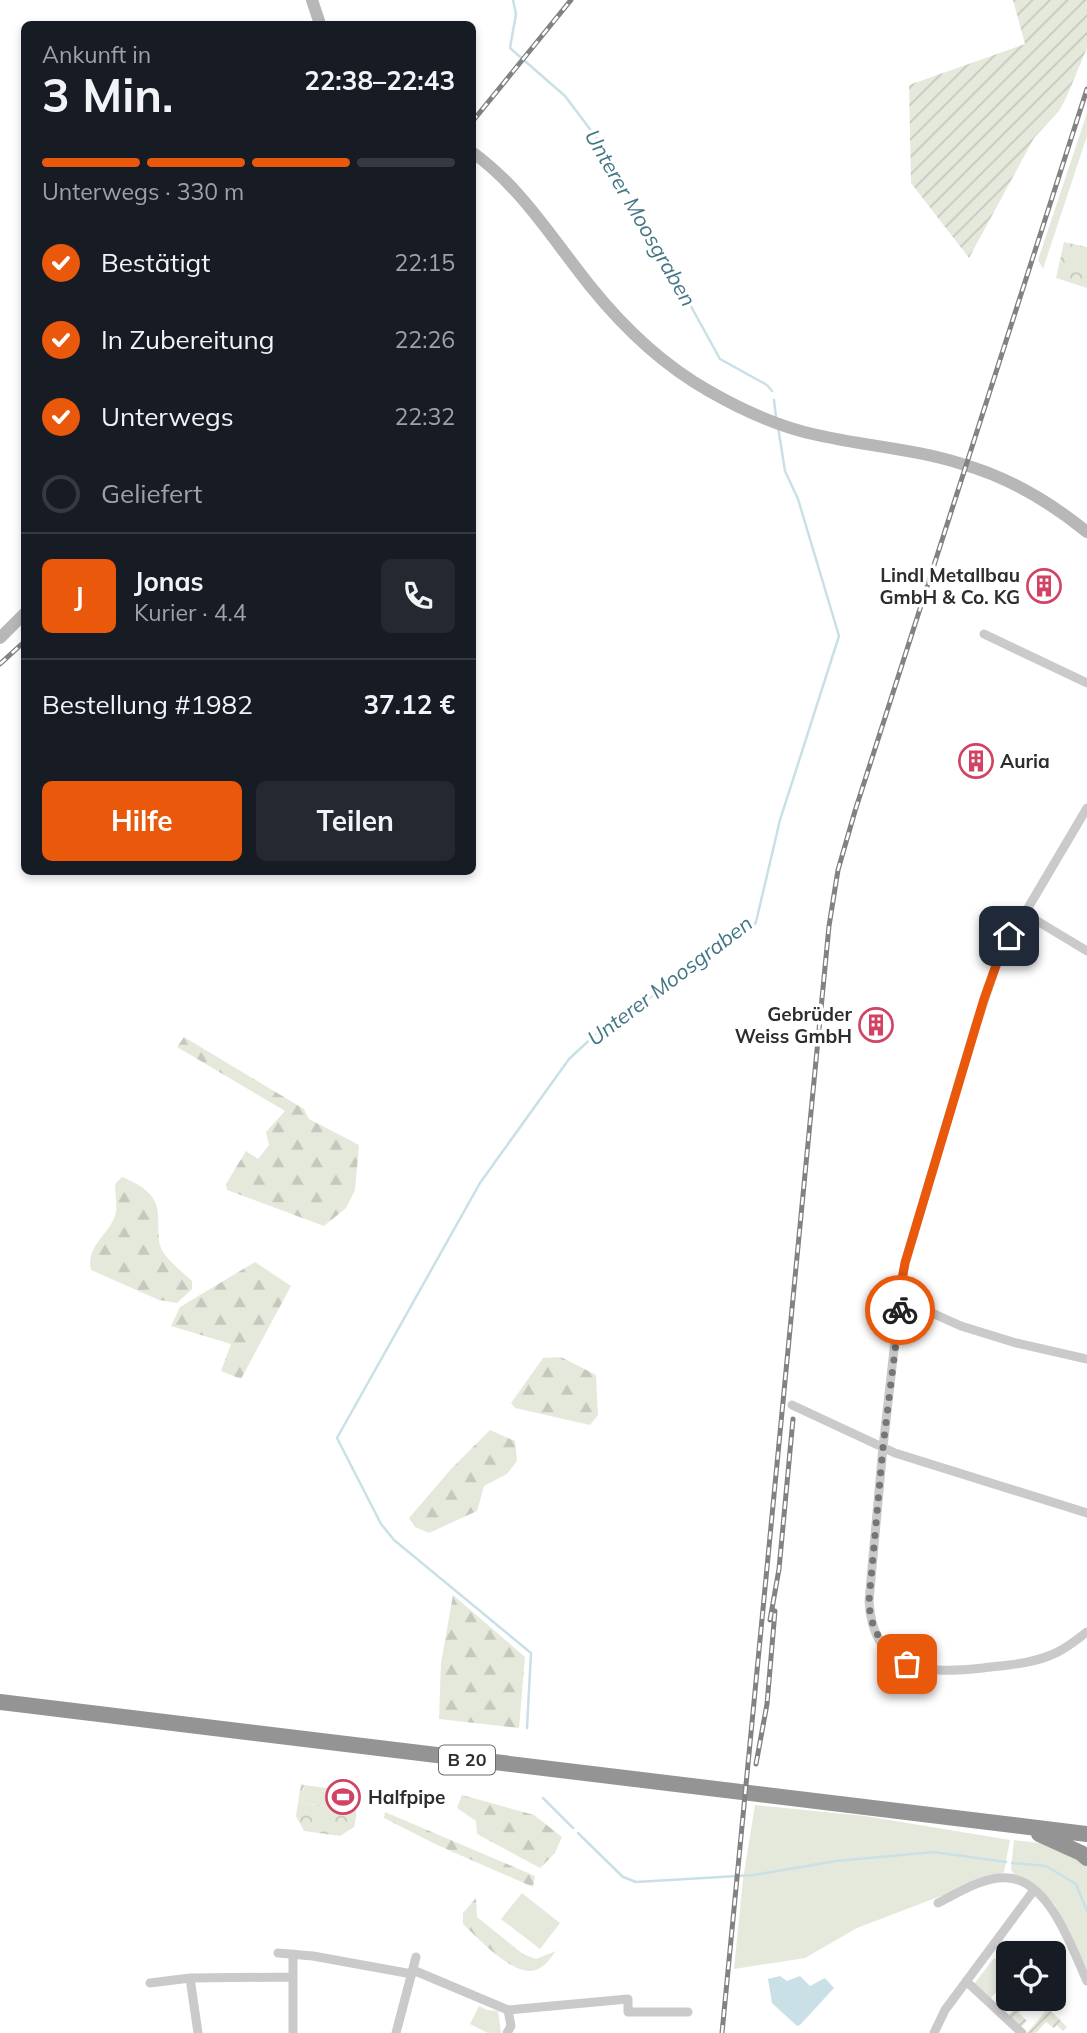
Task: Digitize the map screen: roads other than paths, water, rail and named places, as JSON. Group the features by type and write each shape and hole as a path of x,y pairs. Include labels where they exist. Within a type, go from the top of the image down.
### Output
{"highway":[{"name":"B 20","path":"0,1702 1087,1834"},
{"path":"1027,1828 1070,1847 1087,1858"}],"street":[{"path":"312,0 319,21"},
{"path":"477,155 514,189 610,310 650,349 708,390 782,425 849,442 941,458 988,472 1052,506 1087,532"},
{"path":"0,638 21,617"},
{"path":"984,634 1087,683"},
{"path":"1087,808 999,957 905,1263 901,1285 903,1300 897,1324 883,1447 869,1601 870,1616 884,1647 907,1664 931,1671 1011,1665 1051,1656 1087,1632"},
{"path":"1024,913 1087,951"},
{"path":"903,1300 961,1326 1016,1343 1087,1359"},
{"path":"792,1405 895,1453 1087,1513"},
{"path":"937,1903 982,1883 1009,1878 1019,1881 1034,1890 1049,1905 1087,1981"},
{"path":"934,2033 938,2021 1034,1890"},
{"path":"278,1953 412,1972 508,2010 628,1999 628,2012 688,2012"},
{"path":"293,1954 293,2033"},
{"path":"396,2033 416,1957"},
{"path":"150,1983 190,1979 293,1977"},
{"path":"190,1979 198,2033"},
{"path":"966,1981 1022,2033"},
{"path":"508,2010 510,2032"}],"water":[{"path":"780,1976 787,1981 800,1976 810,1986 825,1978 834,1988 797,2026 772,2003 768,1979"}],"waterway":[{"name":"Unterer Moosgraben","path":"513,0 516,14 510,48 565,96 602,145 720,359 767,385 772,391"},
{"name":"Unterer Moosgraben","path":"774,400 776,417"},
{"name":"Unterer Moosgraben","path":"527,1728 531,1653 394,1540 381,1524 337,1438 480,1183 569,1059 597,1033 751,930 756,922 780,820 839,636 798,499 785,471 778,427"},
{"path":"543,1798 573,1828"},
{"path":"578,1833 623,1877 636,1882 754,1875 836,1861 934,1852 1006,1862"},
{"path":"1012,1863 1046,1866 1076,1884 1087,1911"}],"railway":[{"path":"476,117 571,0"},
{"path":"722,2033 829,926 838,870 1087,89"},
{"path":"0,664 21,645"},
{"path":"770,1620 779,1569 793,1419"},
{"path":"756,1764 767,1704 775,1611"}],"place":[{"name":"Lindl Metallbau GmbH & Co. KG","path":"1044,586"},
{"name":"Auria","path":"976,761"},
{"name":"Gebrüder Weiss GmbH","path":"876,1025"},
{"name":"Halfpipe","path":"343,1797"}]}
